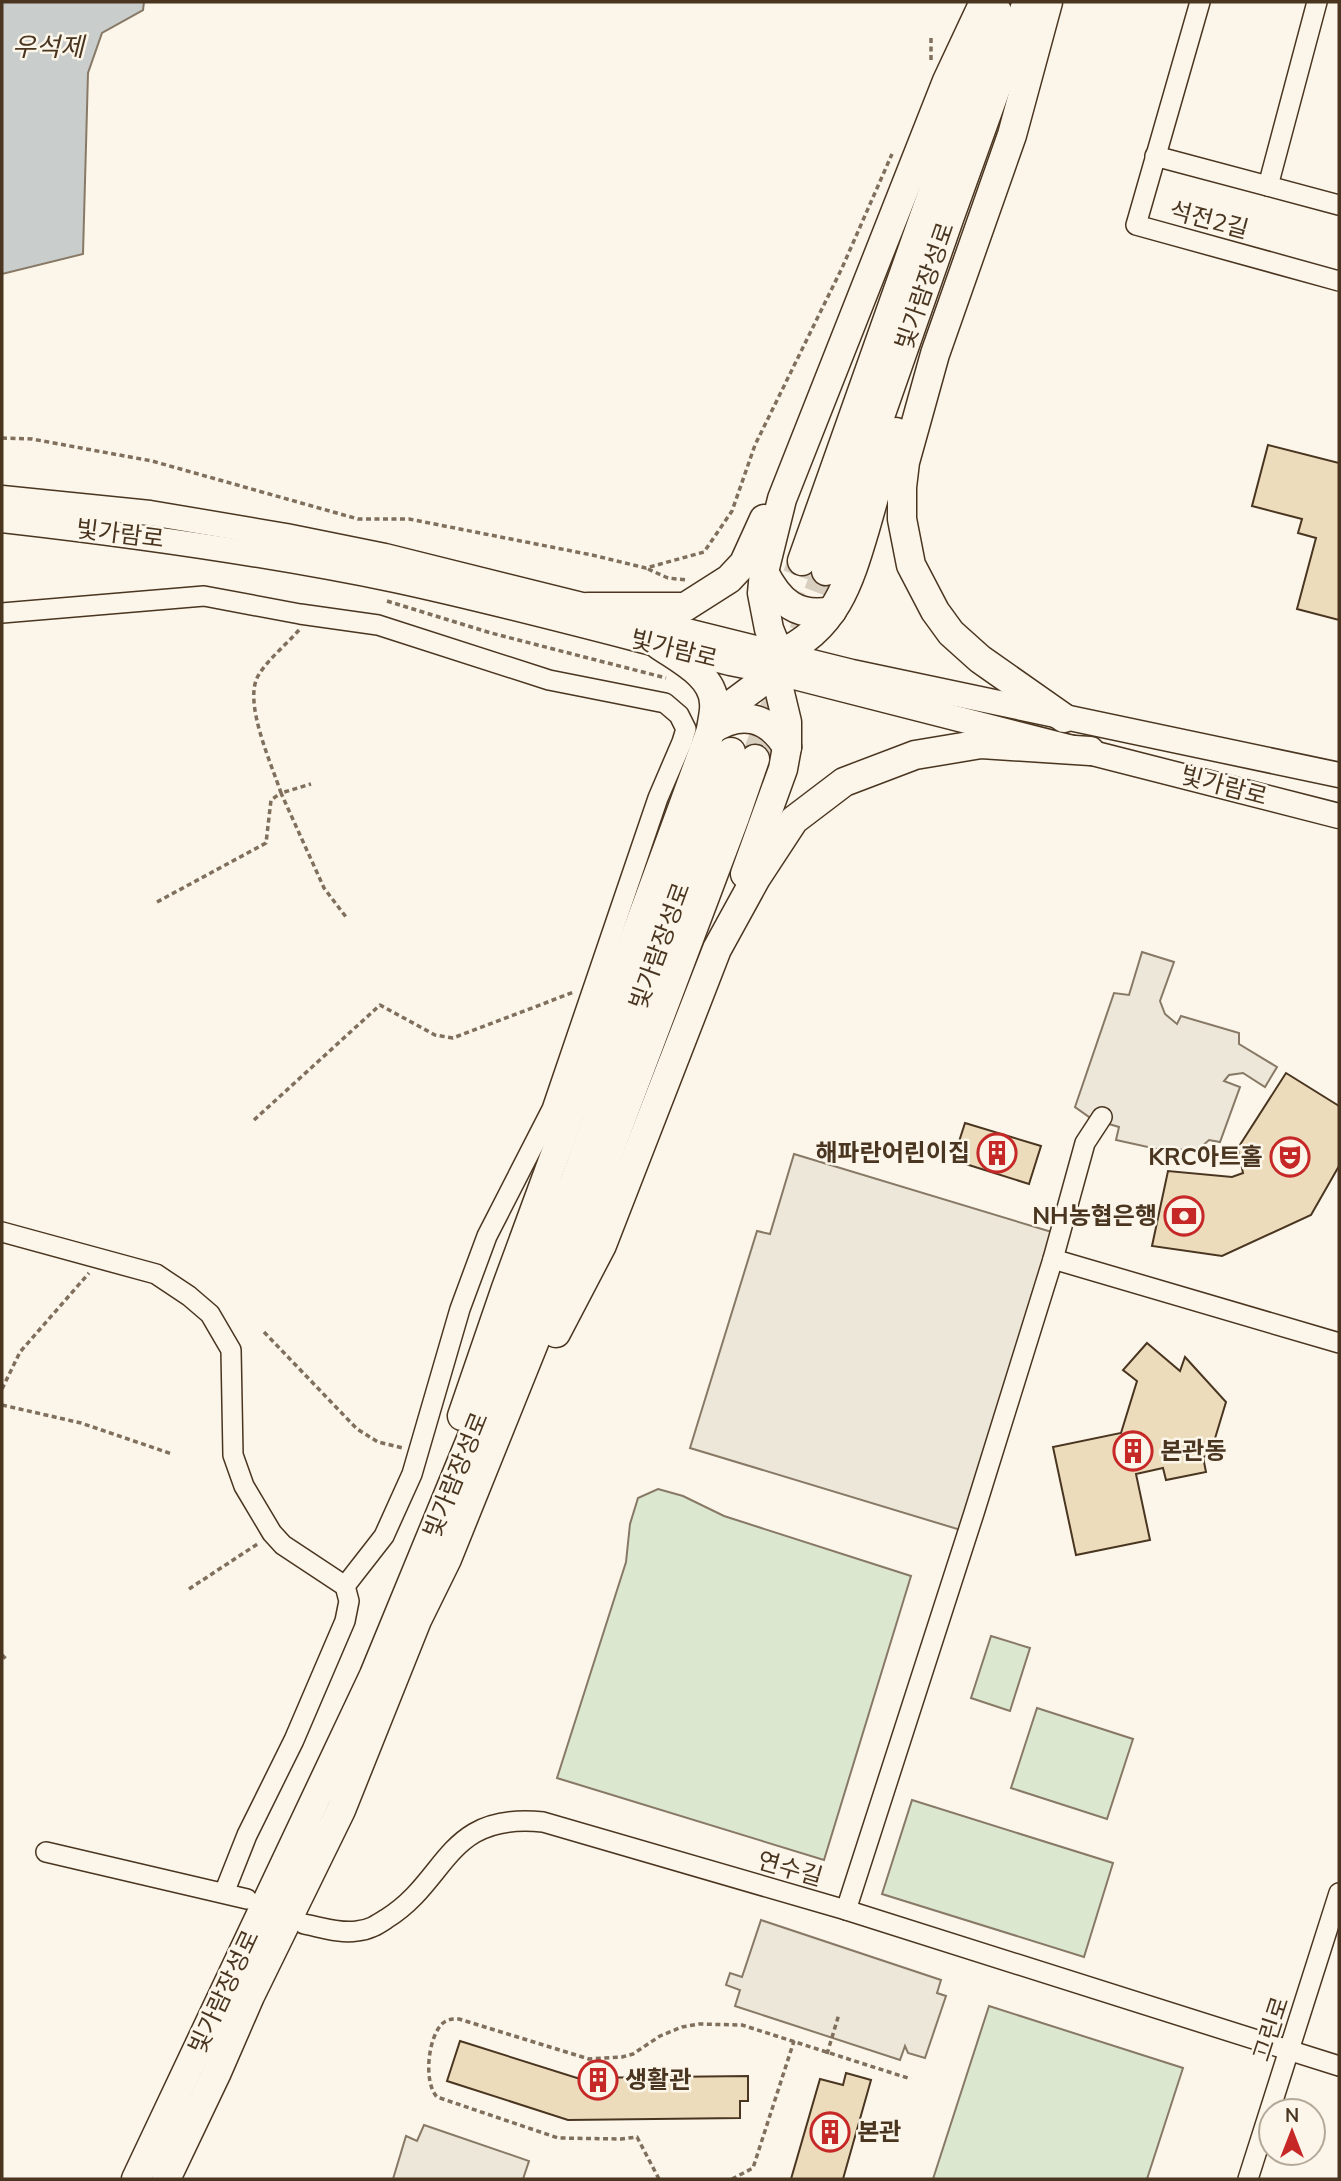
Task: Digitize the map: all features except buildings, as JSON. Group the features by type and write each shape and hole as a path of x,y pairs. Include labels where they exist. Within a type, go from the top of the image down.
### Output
{"highway":[{"path":"388,1692 411,1668 445,1600 539,1368 602,1245 717,949 783,769 786,722 762,593 764,572 782,499 937,106 984,2"},
{"name":"빛가람장성로","path":"1001,2 814,566 949,219 1027,2"},
{"path":"1048,2 1012,135 934,354 905,462 902,519 911,565 935,611 951,633 980,659 1064,718"},
{"path":"344,1737 367,1648 399,1576 454,1437 510,1275 711,730 732,704 823,624 832,611 851,575 889,445 934,354"},
{"path":"588,607 685,607 729,579 744,563 768,512 782,499"},
{"path":"764,572 780,598 794,608 818,614 832,611"},
{"path":"659,645 701,675 712,690 714,703 711,730"},
{"path":"711,730 726,720 751,719 773,728 786,747"},
{"path":"717,949 756,878 794,820 844,782 915,755 981,744 1090,751"},
{"name":"빛가람장성로","path":"136,2179 373,1675 466,1452 743,755 731,829 539,1333 447,1559 417,1620 341,1810 250,1996 166,2179"}],"main road":[{"name":"빛가람로","path":"2,498 150,513 385,556 588,607 1090,751 1339,816"},
{"name":"빛가람로","path":"2,520 126,534 397,580 659,645 852,672 1339,775"}],"street":[{"name":"석전2길","path":"1200,2 1136,225 1339,281"},
{"name":"석전2길","path":"1268,186 1317,2"},
{"name":"석전2길","path":"1155,156 1339,205"},
{"path":"2,613 204,596 378,625 549,680 666,703 679,715 686,729 658,798 552,1109 487,1236 460,1309 412,1474 384,1536 345,1586"},
{"path":"846,1910 978,1501 1053,1259 1085,1143 1102,1117"},
{"path":"2,1232 156,1274 190,1296 209,1314 232,1350 233,1455 244,1486 272,1533 283,1545 345,1586 349,1601 345,1621 294,1740 238,1856 224,1893"},
{"path":"1053,1259 1339,1343"},
{"name":"연수길","path":"304,1924 354,1932 370,1928 405,1906 451,1850 471,1834 523,1820 542,1822 846,1910 1339,2066"},
{"path":"46,1852 247,1899"},
{"name":"그린로","path":"1248,2179 1339,1893"}],"path":[{"path":"930,67 931,36"},
{"path":"646,568 704,552 732,511 755,445 842,268 897,142"},
{"path":"2,438 32,439 152,461 358,519 409,519 592,555 646,568 668,578 705,581 715,589"},
{"path":"378,599 491,633 672,679"},
{"path":"312,616 265,666 254,685 259,727 281,793 324,888 346,917"},
{"path":"158,902 266,843 271,800 281,793 311,784"},
{"path":"254,1120 380,1005 435,1035 453,1038 593,987"},
{"path":"2,1389 20,1352 101,1258"},
{"path":"264,1332 357,1429 378,1441 418,1455"},
{"path":"2,1405 81,1423 172,1454"},
{"path":"189,1589 272,1533"},
{"path":"2,1655 6,1660"},
{"path":"827,2054 839,2014"},
{"path":"659,2179 637,2137 558,2138 437,2097 429,2085 428,2073 441,2025 451,2019 459,2019 589,2059 633,2054 672,2030 699,2024 742,2025 911,2079"},
{"path":"732,2179 753,2168 794,2041"}],"green space":[{"path":"658,1489 683,1496 724,1516 911,1576 824,1860 557,1778 626,1562 630,1524 638,1498"},
{"path":"991,1636 1030,1648 1010,1711 971,1698"},
{"path":"1037,1708 1133,1739 1107,1819 1011,1788"},
{"path":"912,1800 1113,1863 1084,1957 882,1894"},
{"path":"989,2006 1183,2068 1147,2179 933,2179"}],"shaded area":[{"path":"1142,952 1174,962 1160,1001 1165,1014 1177,1024 1181,1016 1239,1033 1239,1044 1277,1067 1265,1087 1243,1073 1229,1075 1224,1081 1240,1087 1220,1142 1209,1140 1200,1148 1166,1151 1116,1140 1119,1127 1092,1119 1075,1107 1114,993 1129,995"},
{"path":"794,1154 1055,1233 964,1531 690,1448 757,1231 770,1234"},
{"path":"761,1920 941,1980 937,1993 946,1996 925,2058 908,2053 905,2046 900,2060 735,2006 740,1990 726,1985 730,1973 742,1977"},
{"path":"424,2125 529,2161 523,2179 393,2179 406,2136 417,2141"}],"water":[{"name":"우석제","path":"2,2 144,2 143,10 102,33 88,73 83,254 2,274"}],"tunnel":[{"path":"767,654 802,561"},
{"path":"803,632 826,571"},
{"path":"755,759 776,703"}],"place":[{"name":"해파란어린이집","path":"997,1153"},
{"name":"KRC아트홀","path":"1290,1157"},
{"name":"NH농협은행","path":"1184,1216"},
{"name":"본관동","path":"1133,1451"},
{"name":"생활관","path":"598,2080"},
{"name":"본관","path":"830,2132"}]}
